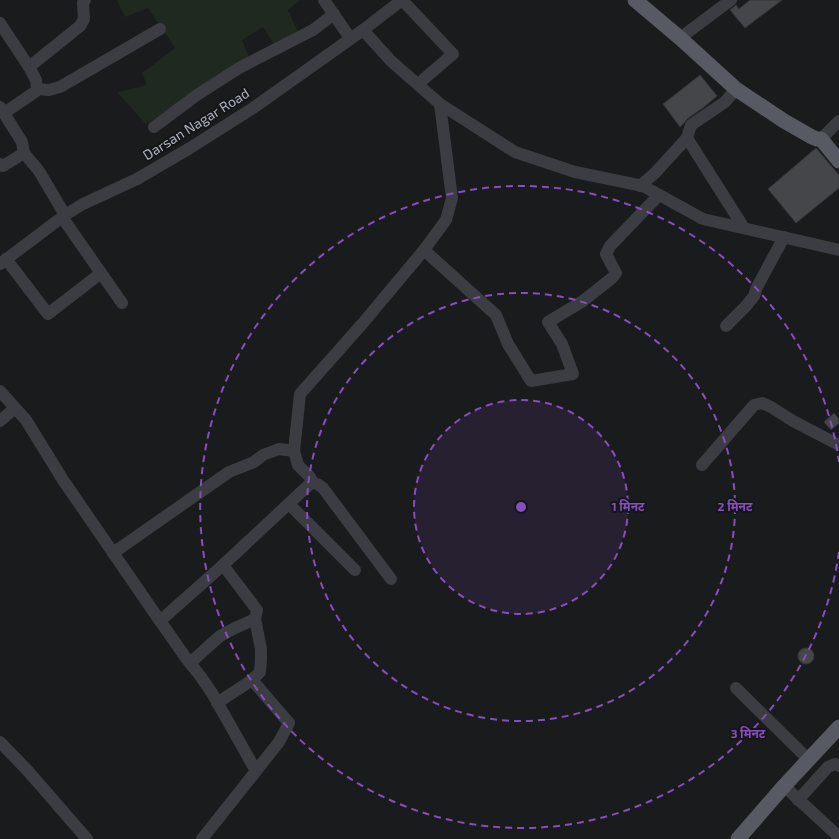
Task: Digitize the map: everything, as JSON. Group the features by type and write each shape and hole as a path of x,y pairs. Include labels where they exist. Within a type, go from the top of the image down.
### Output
{"main road":[{"path":"636,0 736,89 798,129 812,137 821,139 839,161"},
{"path":"738,839 784,786 839,727"}],"street":[{"path":"29,67 80,26 84,18 84,0"},
{"path":"324,0 350,38"},
{"path":"402,0 452,54 418,84"},
{"name":"Darsan Nagar Road","path":"3,262 64,216 83,204 137,179 190,148 253,108 363,30 402,0"},
{"path":"680,38 731,0"},
{"path":"154,127 197,95 239,68 313,30 334,14"},
{"path":"0,23 29,67 36,80 37,89"},
{"path":"122,303 100,273 64,216 39,171 24,152 22,142 2,110 37,89 49,90 60,87 160,30"},
{"path":"363,30 390,61 440,104 515,152 575,172 640,186 703,218 839,250"},
{"path":"640,186 687,138 691,125 725,102 736,89"},
{"path":"391,578 323,488 312,482 310,477 298,464 294,451 300,394 363,323 424,250 446,220 452,198 440,104"},
{"path":"821,139 839,121"},
{"path":"687,138 744,228"},
{"path":"0,164 2,166 24,152"},
{"path":"424,250 496,315 508,344 531,381 573,374 562,344 548,322 583,300 612,278 616,273 606,254 610,246 658,195"},
{"path":"726,326 754,296 757,287 784,237"},
{"path":"3,262 48,314 100,273"},
{"path":"0,391 26,420 63,480 160,621 212,693 256,770"},
{"path":"702,465 754,405 758,403 771,407 793,421 839,445"},
{"path":"0,421 15,408"},
{"path":"113,553 229,472 254,462 263,455 279,449 294,451"},
{"path":"160,621 312,482"},
{"path":"289,504 355,570"},
{"path":"217,703 252,680 260,672 261,660 261,649 255,620 257,610 223,565"},
{"path":"190,663 220,636 255,620"},
{"path":"202,839 279,742 289,723 252,680"},
{"path":"736,688 809,760"},
{"path":"0,742 28,771 88,839"},
{"path":"798,800 828,767 835,764 839,766"},
{"path":"784,786 798,800 837,831"}],"shaded area":[{"path":"117,0 300,0 288,10 298,32 275,46 263,27 242,40 249,57 146,124 117,92 147,85 142,73 175,48 148,8 125,17"}],"building":[{"path":"750,0 782,0 745,28 730,10 736,5 739,9"},
{"path":"700,75 717,96 687,119 680,127 663,104"},
{"path":"816,148 839,175 839,188 796,223 768,189"},
{"path":"834,413 839,419 839,423 831,430 824,422"},
{"path":"806,648 813,653 814,656 809,663 806,664 799,659 798,656 803,649"}]}
